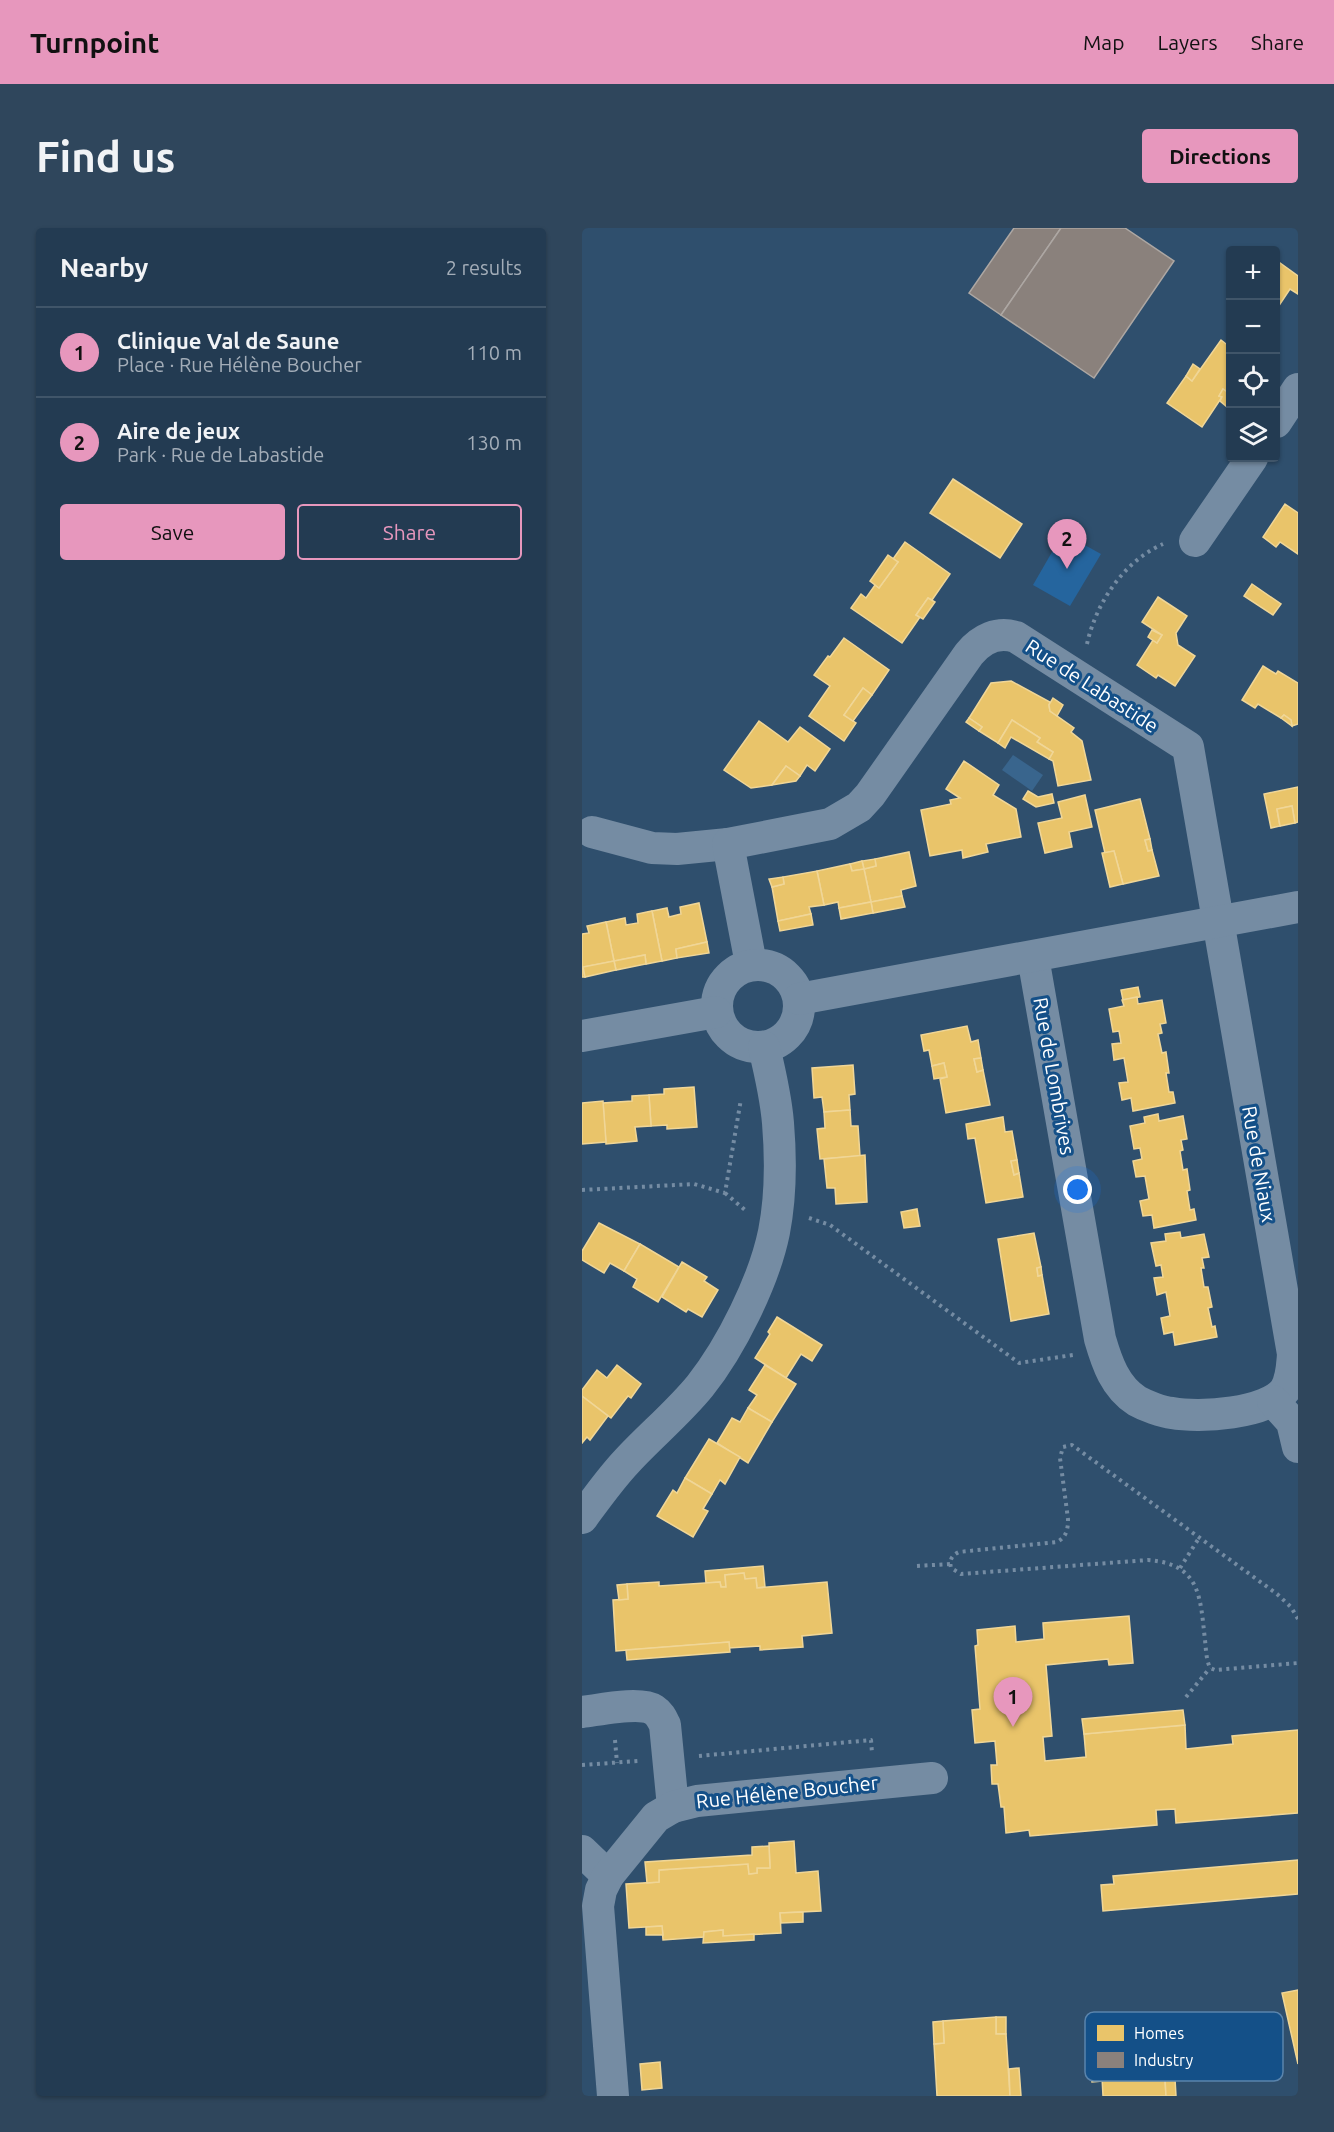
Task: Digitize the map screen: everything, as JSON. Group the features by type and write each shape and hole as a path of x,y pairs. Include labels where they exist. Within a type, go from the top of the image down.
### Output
{"street":[{"path":"1280,415 1298,389"},
{"path":"1195,541 1249,462"},
{"name":"Rue de Labastide","path":"592,832 652,848 685,848 728,844 830,824 859,807 870,795 969,654 981,641 1001,635 1016,637 1188,747 1217,921"},
{"path":"728,844 751,964"},
{"path":"799,999 1298,907"},
{"name":"Rue de Niaux","path":"1217,921 1293,1354 1291,1374 1285,1389 1273,1401"},
{"name":"Rue de Lombrives","path":"1033,957 1103,1351 1108,1366 1119,1384 1137,1401 1171,1413 1201,1414 1244,1410 1273,1401"},
{"path":"582,1518 626,1462 699,1387 726,1346 747,1306 774,1233 780,1158 778,1120 767,1059 780,1041 792,1030 799,1015 799,999 794,984 782,972 767,965 751,964 736,970 724,981 717,995 716,1012 722,1027 733,1040 767,1059"},
{"path":"582,1036 716,1012"},
{"path":"1273,1401 1292,1422 1298,1447"},
{"path":"582,1712 639,1706 652,1708 660,1715 665,1725 673,1807"},
{"name":"Rue Hélène Boucher","path":"613,2096 598,1906 608,1876 656,1817 673,1807 697,1801 932,1778"},
{"path":"582,1851 608,1876"}],"path":[{"path":"1078,676 1094,618 1106,596 1124,573 1153,549 1169,541 1195,541"},
{"path":"582,1190 694,1185 725,1193 744,1083 767,1059"},
{"path":"777,1207 830,1225 1018,1363 1103,1351"},
{"path":"1298,1619 1291,1607 1277,1594 1077,1448 1067,1445 1061,1452 1060,1458 1068,1519 1068,1528 1062,1540 959,1552 953,1554 950,1564 951,1568 961,1574 1148,1560 1161,1561 1180,1568 1198,1589 1201,1598 1207,1662 1210,1668 1215,1670 1298,1663"},
{"path":"1180,1568 1199,1538"},
{"path":"917,1566 950,1564"},
{"path":"1186,1697 1210,1668"},
{"path":"582,1765 871,1740 874,1783"}],"shaded area":[{"path":"1063,533 1101,554 1070,606 1033,585"},
{"path":"1013,755 1043,775 1032,791 1002,770"}],"building: Homes":[{"path":"1280,263 1298,276 1298,294 1290,289 1280,304"},
{"path":"1221,340 1226,344 1226,391 1223,389 1219,396 1222,397 1202,427 1167,403 1186,376 1192,381"},
{"path":"1193,364 1200,369 1192,381 1186,376"},
{"path":"1223,389 1226,391 1226,406 1220,401 1222,397 1219,396"},
{"path":"953,479 1022,524 1000,558 930,513"},
{"path":"1285,504 1298,513 1298,554 1280,542 1276,547 1263,537"},
{"path":"905,542 950,574 932,600 928,598 916,615 920,617 902,643 851,608 861,594 866,598 875,585 879,588 898,562 893,559"},
{"path":"888,555 898,562 879,588 870,581"},
{"path":"1252,584 1281,604 1273,615 1244,596"},
{"path":"1158,597 1187,616 1176,633 1178,645 1195,656 1175,686 1158,675 1156,678 1137,665 1153,640 1157,643 1162,635 1142,622"},
{"path":"928,598 935,602 923,619 916,615"},
{"path":"1152,630 1162,635 1157,643 1148,637"},
{"path":"844,638 889,670 872,695 863,688 844,715 856,723 844,741 809,716 830,686 814,675"},
{"path":"1263,666 1276,674 1278,671 1298,683 1298,724 1292,726 1291,720 1284,715 1281,718 1258,704 1255,708 1242,700"},
{"path":"1011,681 1050,702 1050,711 1074,728 1071,732 1082,741 1091,780 1058,786 1053,761 1049,759 1053,752 1037,742 1040,738 1012,720 998,743 979,731 982,727 969,718 991,683"},
{"path":"863,688 872,695 853,721 844,715"},
{"path":"1053,698 1063,705 1057,716 1050,711 1049,705"},
{"path":"1284,715 1291,720 1292,726 1281,718"},
{"path":"969,718 982,727 979,731 966,722"},
{"path":"1012,720 1040,738 1037,742 1053,752 1049,759 1011,737 1005,748 998,743"},
{"path":"759,721 788,742 800,727 830,749 815,771 807,765 800,776 786,766 772,785 751,788 724,770"},
{"path":"964,761 999,785 993,795 1016,809 1021,837 986,844 988,852 963,858 962,850 930,856 921,810 951,804 950,800 960,798 946,789"},
{"path":"786,766 800,776 796,781 772,785"},
{"path":"1298,787 1298,822 1295,823 1292,806 1277,809 1280,826 1271,828 1264,794"},
{"path":"1028,791 1038,797 1052,794 1054,803 1036,807 1023,799"},
{"path":"1085,795 1092,827 1069,832 1072,847 1045,853 1038,823 1062,818 1058,802"},
{"path":"1140,799 1150,839 1145,840 1148,851 1152,850 1159,876 1123,884 1114,851 1105,853 1095,810"},
{"path":"1292,806 1295,823 1280,826 1277,809"},
{"path":"1150,839 1152,850 1148,851 1145,840"},
{"path":"1114,851 1123,884 1110,887 1102,853"},
{"path":"909,852 916,886 901,890 902,896 871,902 864,869 876,866 875,859"},
{"path":"875,859 876,866 864,869 862,861"},
{"path":"862,861 864,869 852,871 850,864"},
{"path":"850,864 852,871 864,869 871,902 839,908 838,902 824,905 817,871"},
{"path":"817,871 824,905 809,907 811,914 778,921 772,887 784,884 783,877"},
{"path":"783,877 784,884 772,887 769,879"},
{"path":"902,896 905,907 873,913 871,902"},
{"path":"871,902 873,913 841,919 839,908"},
{"path":"699,903 707,942 676,949 677,958 662,961 652,911 667,908 669,917 681,914 680,907"},
{"path":"652,911 662,961 646,964 645,955 614,961 606,922 625,918 626,925 638,923 637,914"},
{"path":"811,914 813,925 780,931 778,921"},
{"path":"606,922 614,961 583,967 585,977 582,977 582,934 589,933 587,926"},
{"path":"707,942 709,953 677,958 676,949"},
{"path":"645,955 646,964 616,970 614,961"},
{"path":"614,961 616,970 585,977 583,967"},
{"path":"1138,987 1140,997 1123,1000 1121,990"},
{"path":"1137,997 1138,1004 1162,1000 1166,1023 1160,1024 1162,1033 1158,1034 1162,1053 1166,1052 1169,1092 1173,1092 1175,1103 1133,1111 1131,1098 1122,1100 1119,1083 1128,1082 1124,1058 1114,1060 1112,1044 1121,1043 1119,1031 1113,1032 1109,1009 1124,1006 1122,1000"},
{"path":"967,1026 971,1042 978,1040 981,1058 974,1059 977,1072 983,1070 990,1105 946,1113 940,1079 947,1077 944,1063 932,1066 929,1050 924,1051 921,1035"},
{"path":"981,1058 983,1070 977,1072 974,1059"},
{"path":"944,1063 947,1077 934,1079 932,1066"},
{"path":"853,1065 855,1094 849,1095 850,1110 824,1112 822,1097 814,1098 812,1068"},
{"path":"694,1087 697,1127 667,1129 667,1125 651,1126 649,1095 664,1094 664,1089"},
{"path":"649,1095 651,1126 635,1127 637,1141 606,1144 603,1103 632,1101 632,1096"},
{"path":"603,1101 606,1142 582,1144 582,1103"},
{"path":"850,1110 851,1126 858,1126 860,1156 820,1159 817,1129 825,1128 824,1112"},
{"path":"1158,1114 1159,1121 1183,1116 1187,1139 1181,1140 1183,1150 1180,1151 1183,1170 1187,1169 1190,1210 1194,1209 1196,1220 1154,1228 1152,1215 1143,1216 1140,1201 1149,1199 1145,1176 1136,1177 1133,1161 1142,1159 1140,1148 1134,1149 1130,1126 1145,1123 1144,1117"},
{"path":"1003,1117 1005,1132 1012,1131 1017,1160 1011,1161 1014,1175 1019,1173 1023,1197 986,1203 975,1138 968,1139 966,1124"},
{"path":"865,1155 867,1202 836,1204 835,1188 827,1188 824,1159"},
{"path":"1017,1160 1019,1173 1014,1175 1011,1161"},
{"path":"917,1209 920,1226 904,1228 901,1212"},
{"path":"599,1223 640,1244 624,1271 610,1263 604,1273 582,1260 582,1251"},
{"path":"1180,1232 1181,1238 1204,1234 1209,1257 1202,1258 1204,1268 1201,1268 1204,1287 1208,1287 1212,1307 1208,1308 1212,1327 1215,1326 1217,1337 1175,1345 1173,1332 1164,1334 1161,1318 1170,1316 1166,1292 1157,1295 1154,1278 1163,1277 1161,1265 1156,1266 1151,1243 1166,1241 1165,1234"},
{"path":"1034,1233 1041,1267 1037,1268 1038,1276 1042,1275 1049,1314 1011,1321 998,1239"},
{"path":"640,1244 679,1267 658,1302 633,1287 637,1279 624,1271"},
{"path":"682,1262 707,1277 704,1281 718,1290 702,1317 688,1309 686,1312 662,1297"},
{"path":"1041,1267 1042,1275 1038,1276 1037,1268"},
{"path":"777,1317 822,1345 812,1361 801,1354 786,1378 755,1358 770,1334 768,1332"},
{"path":"617,1365 641,1384 631,1398 628,1396 611,1418 582,1396 582,1390 597,1370 607,1378"},
{"path":"765,1365 796,1384 772,1422 748,1408 757,1395 749,1390"},
{"path":"582,1396 608,1416 590,1440 587,1437 582,1443"},
{"path":"748,1408 772,1422 748,1463 717,1443 732,1418 740,1422"},
{"path":"709,1439 740,1457 725,1484 720,1480 712,1494 685,1478"},
{"path":"685,1478 712,1494 703,1509 708,1511 693,1537 657,1516 673,1490 677,1493"},
{"path":"763,1566 765,1587 757,1588 756,1578 745,1579 744,1573 725,1575 726,1587 721,1587 720,1582 706,1583 705,1571"},
{"path":"744,1573 745,1579 756,1578 757,1588 827,1582 832,1633 802,1636 803,1647 760,1650 760,1646 729,1648 729,1642 616,1651 613,1600 628,1599 627,1584 659,1582 659,1586 720,1582 721,1587 726,1587 725,1575"},
{"path":"627,1584 628,1599 619,1600 617,1585"},
{"path":"1129,1616 1133,1663 1109,1665 1108,1659 1046,1665 1052,1736 1043,1737 1045,1761 1086,1757 1084,1734 1185,1725 1186,1749 1233,1744 1232,1736 1298,1730 1298,1813 1176,1823 1175,1809 1156,1810 1157,1825 1030,1836 1029,1830 1006,1833 1004,1807 1001,1807 998,1784 992,1784 991,1765 997,1765 995,1741 975,1743 972,1710 980,1709 975,1646 978,1645 977,1630 1015,1626 1016,1642 1044,1639 1043,1623"},
{"path":"729,1642 730,1652 627,1660 626,1650"},
{"path":"1183,1710 1185,1725 1084,1734 1082,1719"},
{"path":"794,1841 796,1873 818,1871 821,1911 780,1913 781,1933 723,1936 723,1930 704,1932 704,1937 663,1940 662,1926 629,1928 626,1884 659,1882 659,1870 748,1864 749,1874 757,1873 757,1868 770,1868 769,1843"},
{"path":"769,1846 770,1868 757,1868 757,1873 749,1874 748,1864 659,1870 659,1882 647,1883 645,1862 752,1855 752,1847"},
{"path":"1298,1860 1298,1894 1103,1911 1101,1885 1114,1884 1113,1876"},
{"path":"803,1912 803,1922 781,1923 780,1913"},
{"path":"662,1926 663,1935 646,1935 646,1927"},
{"path":"723,1930 723,1936 754,1934 754,1940 703,1943 704,1932"},
{"path":"1298,1990 1298,2064 1282,1993"},
{"path":"996,2017 1006,2017 1006,2034 996,2034"},
{"path":"996,2017 996,2034 1006,2034 1010,2096 937,2096 934,2044 944,2043 943,2021"},
{"path":"943,2021 944,2043 934,2044 933,2022"},
{"path":"660,2062 662,2088 642,2090 640,2064"},
{"path":"1019,2068 1021,2096 1010,2096 1009,2069"},
{"path":"1102,2081 1165,2081 1166,2096 1103,2096"},
{"path":"1165,2081 1175,2081 1176,2096 1166,2096"}],"building: Industry":[{"path":"1014,228 1061,228 1001,315 969,293"},
{"path":"1061,228 1125,228 1174,261 1094,378 1001,315"}],"place":[{"name":"Aire de jeux","path":"1067,569"},
{"name":"Clinique Val de Saune","path":"1013,1727"}]}
